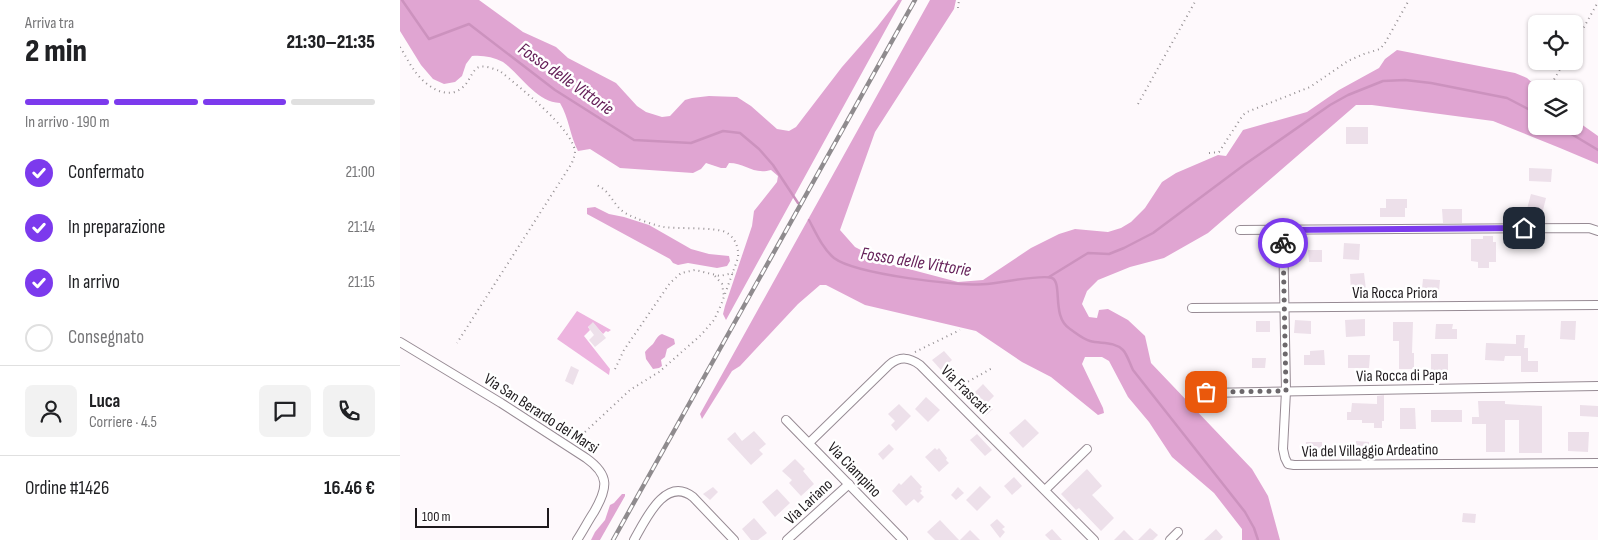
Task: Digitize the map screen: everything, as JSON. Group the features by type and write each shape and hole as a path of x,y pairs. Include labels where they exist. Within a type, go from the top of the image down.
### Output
{"street":[{"path":"1240,230 1589,228 1598,231"},
{"name":"Via del Villaggio Ardeatino","path":"1282,230 1286,391 1283,449 1286,461 1291,465 1598,463"},
{"name":"Via Rocca Priora","path":"1192,308 1598,305"},
{"name":"Via San Berardo dei Marsi","path":"400,342 509,408 597,466 603,474 605,481 603,495 578,540"},
{"path":"809,444 889,364 904,358"},
{"name":"Via Frascati","path":"904,358 920,365 1094,540"},
{"name":"Via Rocca di Papa","path":"1206,392 1598,386"},
{"name":"Via Ciampino","path":"786,420 903,540"},
{"path":"1045,490 1087,449"},
{"name":"Via Lariano","path":"787,540 849,484"},
{"path":"634,540 656,504 668,494 679,491 690,495 734,540"},
{"path":"1170,540 1178,532"}],"path":[{"path":"958,8 959,0"},
{"path":"1138,104 1196,0"},
{"path":"1208,153 1220,152 1247,112 1310,87 1348,62 1383,47 1408,1 1402,0"},
{"path":"1583,29 1598,2"},
{"path":"400,47 415,72 430,86 444,94 454,93 464,87 476,68 481,66 490,67 500,71 550,113 566,134 575,150 572,163 457,343"},
{"path":"585,432 630,390 659,372 701,335 714,320 734,272 739,250 729,234 713,229 663,227 626,214 617,207 608,192 596,185"},
{"path":"615,369 624,350 676,277 681,273 695,270 720,276 734,272"},
{"path":"713,275 722,284 724,297"},
{"path":"904,358 960,330"},
{"path":"948,393 994,367"}],"shaded area":[{"path":"400,0 479,0 523,32 556,47 568,58 616,83 637,106 646,112 662,117 670,116 685,100 692,98 709,96 737,97 751,106 777,129 789,131 796,127 842,67 898,0 902,0 726,320 723,314 725,306 752,226 754,211 777,182 778,176 771,170 759,171 729,163 726,168 721,168 706,163 701,169 693,173 620,168 590,149 578,151 560,103 551,101 536,93 503,62 488,57 472,56 466,64 462,76 455,82 444,84 433,79 421,65 400,31"},
{"path":"930,0 956,0 954,9 875,132 840,230 855,247 886,263 958,282 983,280 1031,248 1059,234 1075,229 1108,232 1121,228 1131,222 1145,208 1162,182 1176,173 1218,155 1226,156 1243,130 1307,112 1339,90 1379,68 1385,59 1397,50 1515,73 1527,78 1529,80 1528,135 1583,135 1583,125 1598,136 1598,164 1493,121 1372,105 1356,105 1208,233 1164,258 1130,267 1098,280 1087,291 1082,304 1089,317 1097,318 1099,310 1108,309 1128,320 1145,336 1151,363 1252,469 1268,496 1280,540 1242,540 1242,529 1214,493 1172,457 1149,422 1128,397 1109,361 1102,357 1085,357 1082,364 1103,408 1104,413 1098,415 1051,377 1022,362 976,331 865,305 826,285 820,285 798,304 740,366 732,371 702,419 700,414"},
{"path":"595,207 609,214 649,225 691,249 709,254 729,256 730,261 727,266 717,268 688,263 678,265 673,263 670,259 587,214 587,208"},
{"path":"577,311 611,330 603,334 593,323 588,327 590,330 584,336 610,369 609,375 557,339"},
{"path":"662,334 674,339 675,344 667,349 665,357 661,360 662,366 653,369 646,359 645,352"},
{"path":"622,494 625,494 625,496 600,540 591,540 605,520 610,505"}],"building":[{"path":"1346,127 1368,127 1368,144 1346,144"},
{"path":"1529,168 1552,169 1551,182 1529,181"},
{"path":"1531,194 1546,198 1542,214 1527,209"},
{"path":"1386,199 1407,199 1405,217 1380,217 1380,208 1386,208"},
{"path":"1442,209 1462,209 1462,223 1443,223"},
{"path":"1483,236 1493,236 1493,242 1496,242 1496,262 1489,262 1489,268 1478,268 1478,262 1471,261 1471,239 1483,239"},
{"path":"1344,243 1360,244 1359,260 1343,259"},
{"path":"1308,250 1322,250 1322,262 1309,262"},
{"path":"1364,273 1366,290 1351,290 1350,274"},
{"path":"1423,279 1440,280 1439,291 1422,289"},
{"path":"1365,319 1365,336 1346,337 1345,320"},
{"path":"1295,320 1311,321 1311,334 1294,333"},
{"path":"1256,321 1270,321 1270,332 1256,332"},
{"path":"1561,321 1576,321 1575,340 1560,339"},
{"path":"593,322 606,338 595,347 589,340 594,335 588,327"},
{"path":"1393,322 1413,322 1412,353 1414,353 1414,369 1399,369 1399,341 1393,341"},
{"path":"1436,324 1453,324 1452,329 1457,329 1457,339 1435,339"},
{"path":"1516,335 1525,335 1524,348 1528,348 1528,361 1538,361 1538,372 1521,372 1521,356 1505,356 1504,361 1485,360 1486,343 1516,344"},
{"path":"1324,350 1325,365 1304,365 1304,355 1310,355 1310,351"},
{"path":"944,351 952,360 941,370 932,360"},
{"path":"1431,354 1448,354 1448,373 1431,372"},
{"path":"1348,355 1370,355 1369,368 1348,368"},
{"path":"1252,358 1266,358 1265,368 1252,368"},
{"path":"571,366 579,370 573,385 565,381"},
{"path":"983,384 994,396 987,403 993,409 985,416 970,397"},
{"path":"1384,395 1384,421 1382,421 1382,428 1374,428 1374,423 1362,423 1362,420 1347,420 1347,412 1351,412 1352,403 1377,404 1377,396"},
{"path":"926,397 940,410 928,422 915,409"},
{"path":"1478,401 1505,401 1505,404 1542,406 1542,453 1519,453 1519,420 1505,420 1505,452 1486,452 1486,424 1472,424 1472,417 1479,417"},
{"path":"899,404 911,416 896,431 891,425 895,421 888,414"},
{"path":"1580,405 1598,406 1598,417 1580,416"},
{"path":"1400,408 1415,408 1416,429 1400,429"},
{"path":"1431,410 1462,410 1462,422 1431,422"},
{"path":"1025,419 1039,433 1023,448 1009,433"},
{"path":"754,431 766,444 759,450 763,454 751,465 727,439 735,432 742,441"},
{"path":"1568,432 1589,432 1588,452 1568,451"},
{"path":"977,434 992,450 985,456 970,440"},
{"path":"1356,441 1369,442 1369,455 1356,455"},
{"path":"1306,442 1322,442 1322,454 1306,454"},
{"path":"889,444 894,449 883,460 878,454"},
{"path":"935,448 937,450 939,448 949,463 939,472 925,457"},
{"path":"795,459 805,469 803,471 814,484 801,496 789,483 792,480 782,471"},
{"path":"1087,469 1102,486 1092,495 1114,518 1101,531 1079,508 1076,510 1061,494"},
{"path":"911,475 922,487 920,493 924,497 918,503 914,499 906,506 892,491 899,483 901,485"},
{"path":"1014,477 1022,486 1012,495 1004,486"},
{"path":"980,486 991,497 977,511 966,500"},
{"path":"713,487 718,492 710,500 703,494"},
{"path":"958,487 964,493 956,500 951,495"},
{"path":"777,489 790,503 775,517 762,502"},
{"path":"1463,513 1476,514 1475,523 1462,522"},
{"path":"754,518 767,533 758,540 751,540 742,529"},
{"path":"997,519 1005,527 1002,529 1005,532 1000,538 990,525"},
{"path":"940,520 959,540 935,540 927,532"},
{"path":"1150,528 1158,535 1153,540 1138,540"},
{"path":"1052,529 1062,540 1050,540 1045,535"},
{"path":"1216,529 1223,537 1220,540 1204,540"},
{"path":"970,530 980,540 960,540"},
{"path":"1124,530 1134,540 1114,540"}],"waterway":[{"name":"Fosso delle Vittorie","path":"402,0 429,39 469,24 555,90 634,140 691,143 723,131 740,133 759,149 773,165 798,203"},
{"path":"1049,277 1088,253 1109,254 1153,233 1244,165 1330,105 1348,95 1383,81 1405,80 1431,83 1507,98 1528,109"},
{"path":"1573,135 1598,150"},
{"name":"Fosso delle Vittorie","path":"809,220 823,245 834,258 845,264 863,269 908,278 974,284 1039,277 1052,278 1057,286 1059,309 1064,324 1087,340 1112,344 1123,350 1133,370 1245,512 1258,540"}],"railway":[{"path":"613,540 915,0"}],"way so far":[{"path":"1206,392 1286,391 1283,243"}],"route":[{"path":"1283,243 1282,230 1524,228"}]}
